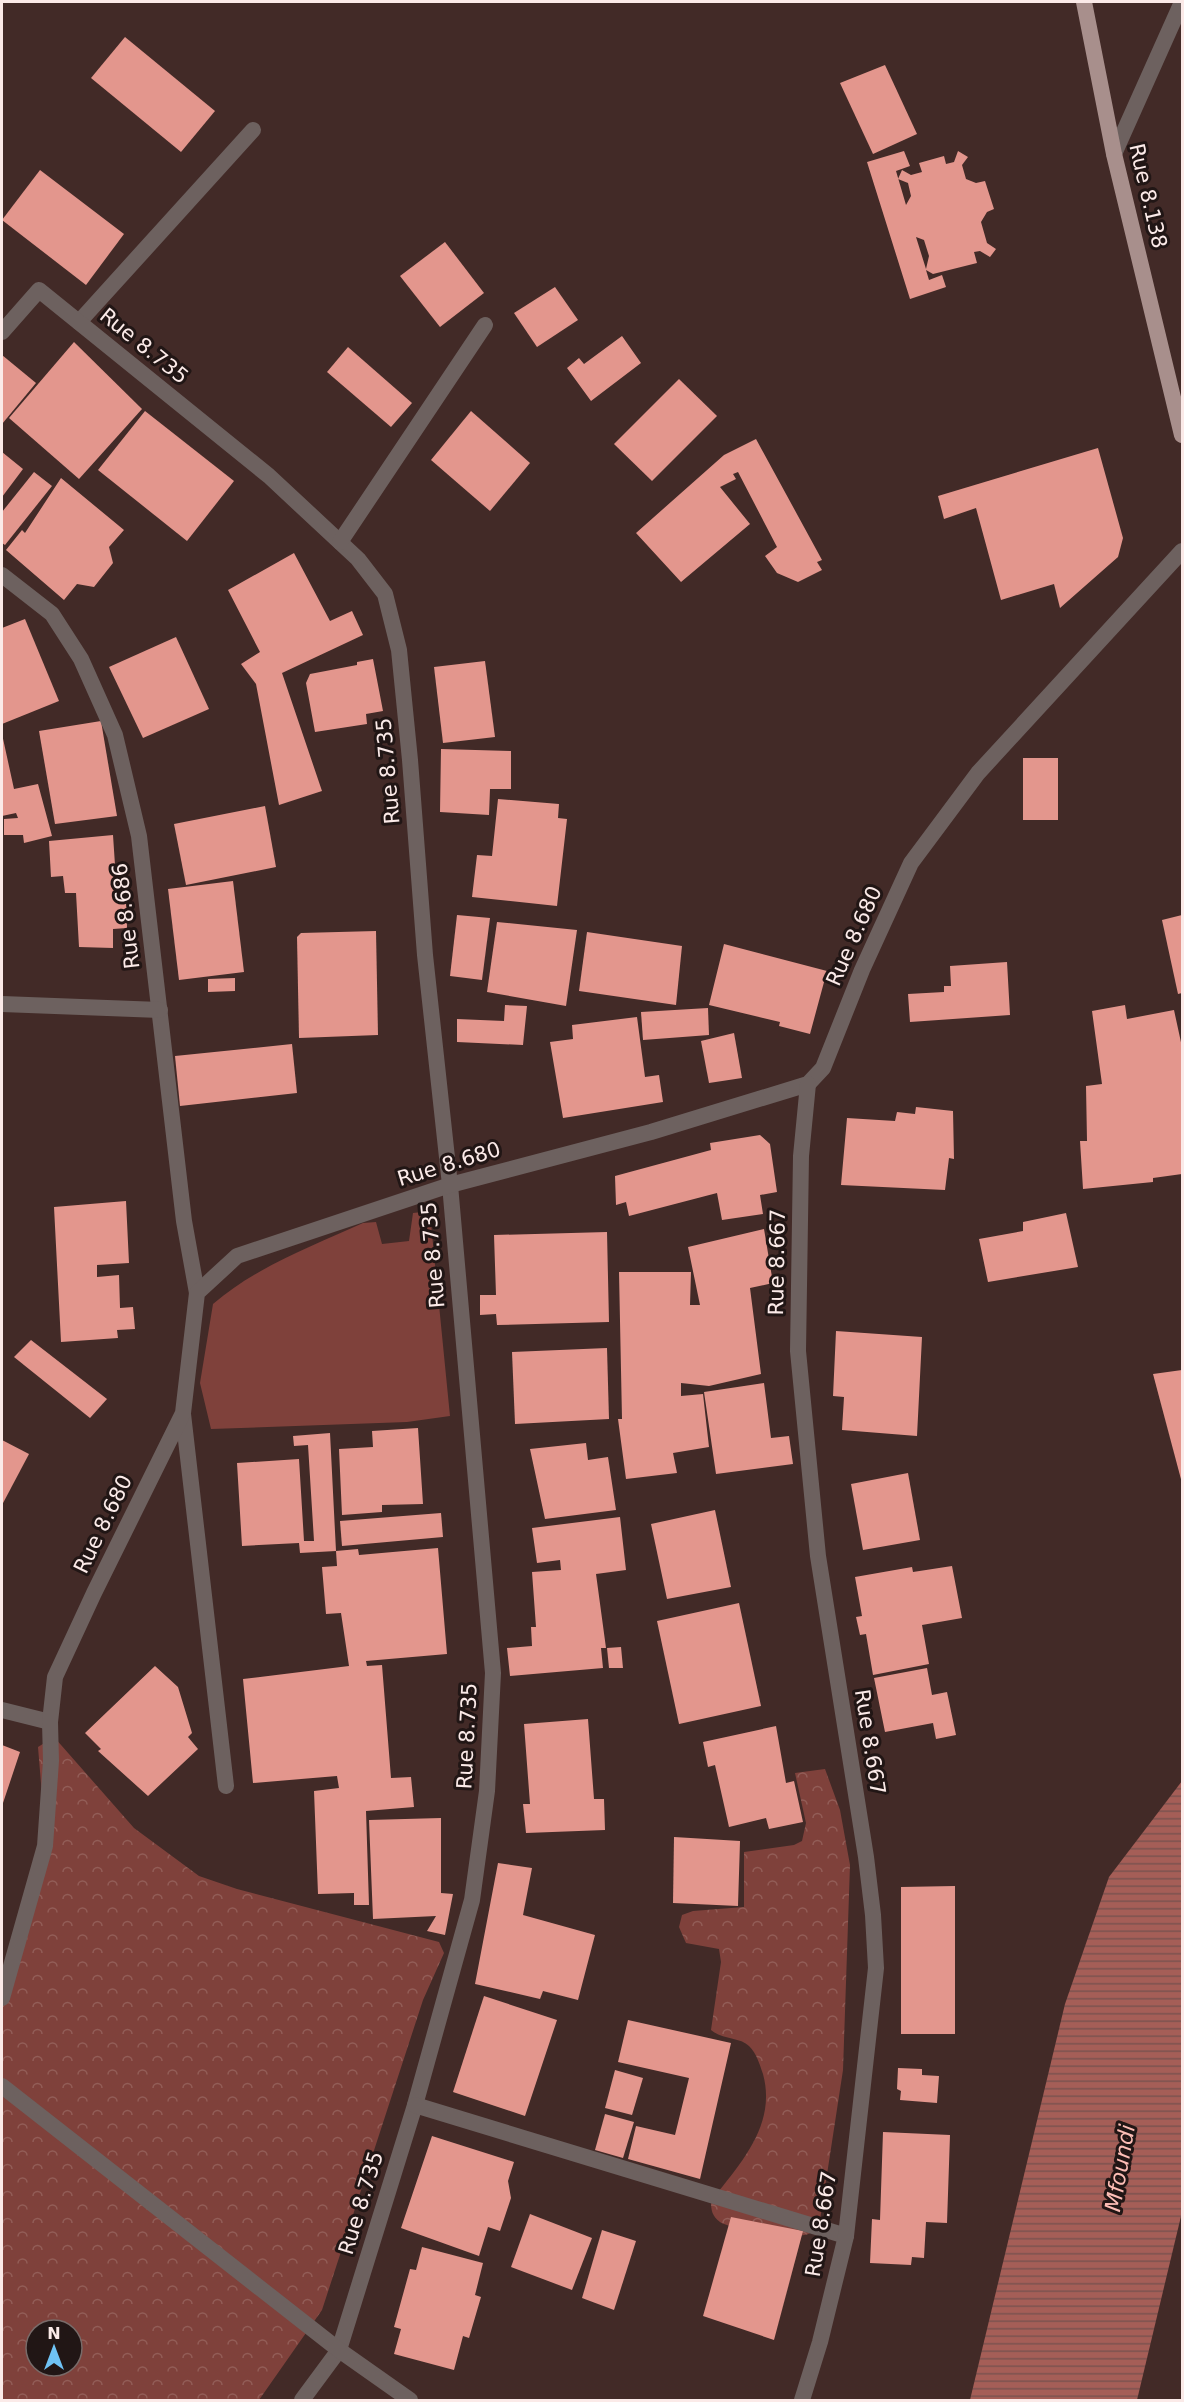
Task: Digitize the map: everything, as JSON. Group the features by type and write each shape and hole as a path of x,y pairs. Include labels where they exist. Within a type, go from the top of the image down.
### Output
{"main road":[{"name":"Rue 8.138","path":"1084,2 1114,154 1182,435"}],"street":[{"path":"1114,154 1182,2"},
{"path":"79,322 253,130"},
{"name":"Rue 8.735","path":"2,332 39,290 79,322 269,476 358,559 385,594 399,650 410,760 424,955 450,1185 493,1673 487,1791 472,1900 415,2105 339,2350 302,2400"},
{"path":"340,542 485,325"},
{"name":"Rue 8.680","path":"2,1998 45,1846 51,1761 50,1722 55,1677 183,1413 197,1293 237,1256 450,1185 651,1132 808,1084 823,1068 862,970 911,863 978,773 1182,551"},
{"name":"Rue 8.686","path":"2,575 52,614 81,659 115,735 139,836 184,1221 197,1293"},
{"path":"2,1004 160,1010"},
{"name":"Rue 8.667","path":"802,2400 820,2342 846,2236 876,1968 866,1857 818,1557 798,1351 801,1156 808,1084"},
{"path":"183,1413 226,1786"},
{"path":"2,1710 50,1722"},
{"path":"2,2086 339,2350 410,2400"},
{"path":"415,2105 846,2236"}],"green space":[{"path":"422,1212 431,1224 450,1416 407,1422 211,1429 200,1383 213,1304 266,1268 363,1223 376,1222 382,1244 409,1241 413,1213"},
{"path":"54,1737 134,1828 199,1876 237,1889 439,1942 444,1953 423,2000 322,2310 259,2400 2,2400 2,1972 45,1831 38,1747"},
{"path":"825,1769 840,1810 850,1865 843,2070 819,2223 807,2234 774,2234 726,2225 717,2220 712,2213 711,2201 753,2143 765,2110 766,2093 763,2074 752,2049 741,2041 711,2030 721,1962 719,1949 686,1943 679,1927 682,1915 693,1911 744,1907 744,1852 794,1845 802,1841 806,1823 795,1773"}],"water":[{"name":"Mfoundi","path":"1182,1781 1182,2212 1137,2400 970,2400 1065,2004 1109,1877"}],"building":[{"path":"125,37 215,111 181,152 91,78"},
{"path":"885,65 917,134 873,154 840,83"},
{"path":"904,151 910,166 896,171 898,179 902,170 911,175 922,172 919,163 944,156 946,164 954,162 958,151 968,157 962,165 966,179 976,183 985,181 994,209 987,212 981,222 987,243 996,249 990,257 980,251 974,252 977,263 933,274 926,270 929,280 942,275 946,287 910,299 867,162","holes":["898,179 908,183 911,196 906,205","916,237 924,240 929,256 926,269"]},
{"path":"40,170 124,234 86,285 2,220"},
{"path":"445,242 484,293 440,327 400,276"},
{"path":"555,287 578,320 537,347 514,313"},
{"path":"622,336 641,363 591,401 567,368 579,358 584,364"},
{"path":"74,342 142,409 79,479 9,418"},
{"path":"348,347 412,403 391,427 327,372"},
{"path":"2,355 36,383 2,424"},
{"path":"679,379 717,416 652,481 614,444"},
{"path":"145,411 234,481 187,541 98,470"},
{"path":"471,411 530,463 490,511 431,460"},
{"path":"756,439 822,560 817,562 822,570 798,582 777,573 765,556 777,547 738,472 733,474 736,479 720,487 750,524 681,582 636,533 724,455"},
{"path":"1098,448 1123,538 1118,557 1060,608 1054,584 1001,600 976,508 944,519 938,496"},
{"path":"2,452 23,469 2,497"},
{"path":"34,472 52,486 5,545 2,543 2,512"},
{"path":"61,478 124,530 109,547 113,563 94,587 77,584 64,600 6,550 22,530 25,533"},
{"path":"294,553 330,621 352,611 363,635 282,673 322,791 279,805 256,684 241,664 260,652 228,590"},
{"path":"25,619 59,701 2,724 2,628"},
{"path":"176,637 209,709 143,738 109,667"},
{"path":"373,659 383,711 366,714 367,724 315,732 306,683 310,674 357,665 357,662"},
{"path":"485,661 495,737 443,743 434,667"},
{"path":"101,721 117,816 55,824 39,731"},
{"path":"2,734 14,789 38,784 52,836 24,843 23,835 4,835 4,819 18,818 16,813 2,816"},
{"path":"441,749 511,751 511,789 490,789 489,815 440,812"},
{"path":"1023,758 1058,758 1058,820 1023,820"},
{"path":"498,799 559,804 558,818 567,819 557,906 472,897 477,855 492,856"},
{"path":"265,806 276,867 186,885 174,824"},
{"path":"113,835 115,865 126,874 127,928 113,929 113,948 79,947 76,893 65,893 63,876 51,877 49,841"},
{"path":"233,881 244,972 179,980 168,889"},
{"path":"457,915 490,918 482,980 450,976"},
{"path":"1182,915 1182,993 1178,994 1162,920"},
{"path":"497,922 577,930 566,1006 487,992"},
{"path":"376,931 378,1035 299,1038 297,937 301,933"},
{"path":"587,932 682,946 676,1005 579,991"},
{"path":"724,944 827,971 810,1034 779,1026 780,1022 709,1005"},
{"path":"1007,962 1010,1015 910,1022 908,994 944,992 944,986 951,986 950,966"},
{"path":"235,978 235,991 208,992 208,979"},
{"path":"505,1005 527,1006 523,1045 457,1042 457,1019 504,1021"},
{"path":"1125,1005 1127,1019 1174,1010 1182,1047 1182,1174 1153,1178 1153,1182 1083,1189 1080,1141 1087,1141 1086,1086 1102,1084 1092,1011"},
{"path":"708,1008 709,1035 643,1040 641,1012"},
{"path":"637,1017 645,1077 659,1075 663,1102 563,1118 550,1042 573,1039 572,1025"},
{"path":"734,1033 742,1078 709,1083 701,1041"},
{"path":"292,1044 297,1093 180,1106 175,1056"},
{"path":"916,1107 953,1111 954,1159 949,1158 945,1190 841,1185 847,1118 895,1121 897,1112 915,1114"},
{"path":"760,1135 770,1144 777,1192 760,1195 763,1214 722,1220 717,1193 629,1216 626,1202 616,1205 615,1176 711,1150 710,1143"},
{"path":"126,1201 129,1263 97,1265 97,1277 119,1275 120,1308 133,1307 135,1329 117,1330 118,1338 61,1342 54,1207"},
{"path":"1066,1213 1078,1267 988,1282 979,1239 1023,1231 1023,1222"},
{"path":"764,1229 773,1283 750,1288 761,1374 709,1386 681,1383 681,1396 703,1394 709,1447 673,1453 677,1473 626,1479 618,1419 622,1419 619,1272 691,1272 690,1305 700,1305 688,1247"},
{"path":"607,1232 609,1322 497,1325 496,1314 480,1315 480,1295 496,1295 494,1235"},
{"path":"836,1331 922,1337 917,1436 842,1430 844,1397 833,1396"},
{"path":"31,1340 107,1399 90,1418 14,1357"},
{"path":"607,1348 609,1419 515,1424 512,1352"},
{"path":"1182,1370 1182,1483 1153,1374"},
{"path":"764,1383 771,1438 789,1436 793,1464 716,1474 704,1392"},
{"path":"418,1428 423,1504 382,1505 382,1512 342,1515 339,1449 373,1447 372,1431"},
{"path":"330,1433 336,1551 300,1553 299,1543 242,1546 237,1463 299,1459 304,1541 314,1541 308,1445 294,1446 293,1436"},
{"path":"2,1440 29,1454 2,1505"},
{"path":"586,1443 588,1460 608,1457 616,1510 545,1519 530,1449"},
{"path":"908,1473 920,1540 863,1550 851,1484"},
{"path":"715,1510 731,1587 667,1599 651,1524"},
{"path":"441,1513 443,1537 342,1546 340,1521"},
{"path":"620,1517 626,1570 596,1574 606,1648 601,1648 603,1668 510,1676 507,1648 532,1646 531,1627 536,1627 532,1572 561,1570 560,1560 537,1563 532,1528"},
{"path":"438,1548 447,1654 366,1661 367,1666 382,1665 391,1778 411,1777 414,1807 366,1811 369,1905 354,1905 354,1893 318,1894 314,1791 339,1788 337,1776 253,1783 243,1679 349,1666 341,1613 326,1614 322,1567 337,1566 336,1551 358,1549 359,1555"},
{"path":"952,1566 962,1618 922,1625 929,1664 873,1675 866,1634 860,1635 856,1617 862,1616 855,1577 912,1567 913,1572"},
{"path":"739,1603 761,1706 679,1724 657,1621"},
{"path":"621,1647 623,1668 609,1668 607,1648"},
{"path":"155,1666 178,1687 192,1733 188,1737 198,1749 148,1796 98,1751 101,1749 85,1733"},
{"path":"927,1668 932,1695 947,1692 956,1735 936,1739 933,1723 885,1732 874,1678"},
{"path":"588,1719 594,1799 604,1799 605,1830 526,1833 523,1804 530,1804 524,1724"},
{"path":"776,1726 786,1783 794,1781 803,1822 769,1829 766,1818 729,1827 715,1765 708,1767 703,1742"},
{"path":"2,1745 20,1752 2,1806"},
{"path":"441,1818 441,1893 453,1894 445,1935 427,1931 436,1916 373,1919 369,1820"},
{"path":"674,1837 740,1841 738,1906 673,1903"},
{"path":"498,1863 532,1868 523,1915 595,1935 578,2000 543,1991 540,1999 475,1984"},
{"path":"955,1886 955,2034 901,2034 901,1887"},
{"path":"484,1996 557,2020 525,2116 453,2092"},
{"path":"628,2020 731,2043 700,2179 628,2159 636,2126 675,2135 689,2078 618,2062"},
{"path":"898,2068 922,2069 922,2075 939,2076 937,2103 900,2100 901,2091 897,2089"},
{"path":"615,2070 643,2078 632,2115 605,2108"},
{"path":"605,2114 634,2122 623,2158 595,2150"},
{"path":"883,2132 950,2135 947,2223 926,2222 924,2258 912,2257 911,2265 870,2263 872,2219 880,2220"},
{"path":"432,2136 514,2162 508,2181 511,2198 500,2231 488,2227 479,2256 401,2228"},
{"path":"530,2214 592,2238 572,2290 511,2267"},
{"path":"731,2217 803,2231 774,2340 703,2316"},
{"path":"602,2230 636,2241 614,2310 582,2298"},
{"path":"422,2247 483,2263 475,2295 481,2297 469,2338 463,2336 454,2370 394,2354 401,2329 394,2327 410,2269 416,2270"}]}
